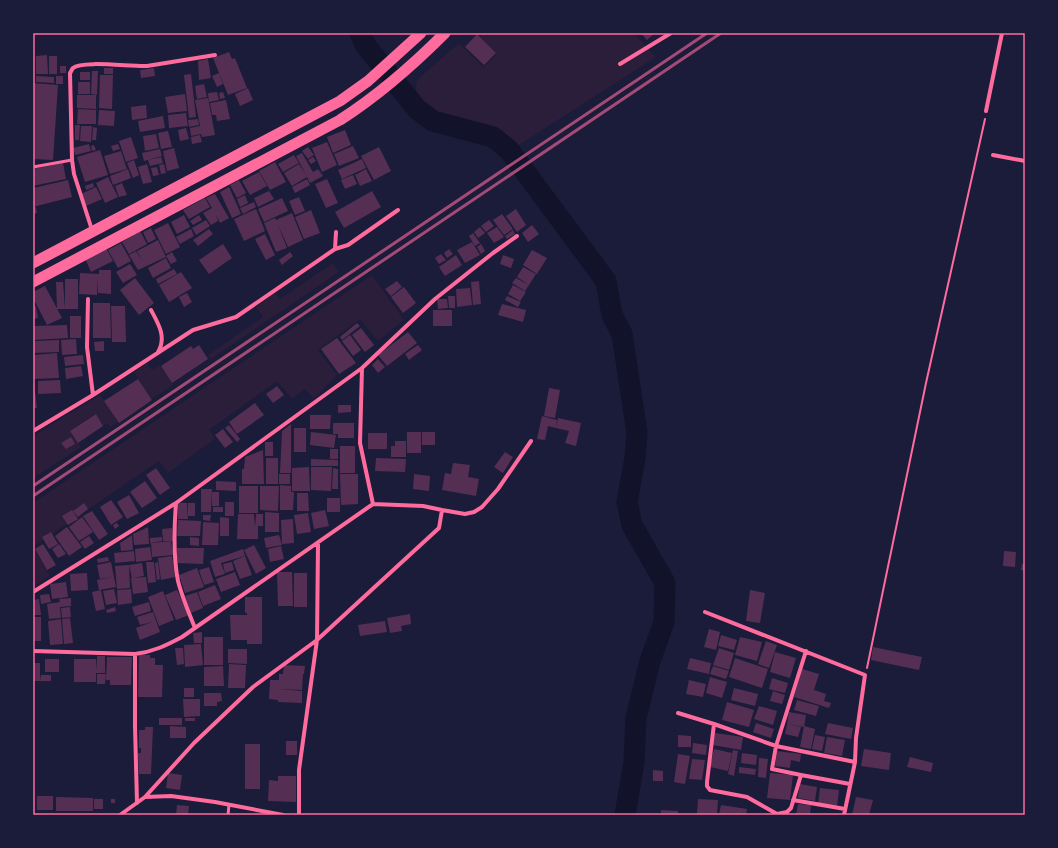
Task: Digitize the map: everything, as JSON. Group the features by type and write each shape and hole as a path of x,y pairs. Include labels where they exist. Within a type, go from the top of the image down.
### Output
{"highway":[{"path":"33,263 331,106 368,81 421,33"},
{"path":"33,282 340,120 378,93 420,58 445,33"}],"street":[{"path":"620,64 671,33"},
{"path":"986,112 1002,33"},
{"path":"92,232 74,174 72,160 70,73 74,67 91,64 147,66 215,55"},
{"path":"993,155 1025,161"},
{"path":"33,431 94,395 193,330 236,317 335,249 348,245 398,210"},
{"path":"335,249 336,232"},
{"path":"33,592 176,503 362,368 435,299 492,253 517,236"},
{"path":"88,299 87,347 94,395"},
{"path":"151,310 159,325 162,336 162,345 157,354"},
{"path":"362,368 360,443 373,504"},
{"path":"33,651 135,654 149,652 165,646 182,637 318,544 373,504 423,506 465,514 474,512 482,507 498,489 531,441"},
{"path":"176,503 174,529 177,575 182,594 195,628"},
{"path":"120,815 145,797 194,743 253,687 317,640 440,528 442,510"},
{"path":"299,815 299,770 317,640 318,544"},
{"path":"705,612 866,675 856,738 854,762 844,815"},
{"path":"806,651 776,746 772,769 795,772 801,775 850,784"},
{"path":"135,654 137,803"},
{"path":"678,714 714,724 776,746 854,762"},
{"path":"714,724 707,782 707,786 710,790 747,797 777,814 790,810 801,775"},
{"path":"145,797 171,796 283,815"},
{"path":"794,800 845,809"}],"lane":[{"path":"33,167 72,160"},
{"path":"228,815 229,805"}],"path":[{"path":"866,675 924,391 986,112"}],"shaded area":[{"path":"483,33 634,33 656,57 508,152 504,153 499,151 486,139 454,125 428,109 426,110 420,107 414,101 417,80 459,43 483,67 497,54 480,36"},
{"path":"333,263 339,272 211,359 208,355 263,317 256,307 275,293 280,299"},
{"path":"372,275 404,320 378,341 360,319 318,350 337,375 314,399 305,389 292,399 277,381 209,430 215,439 168,473 159,461 33,547 33,503"},
{"path":"147,363 152,370 160,365 173,385 152,399 134,372"},
{"path":"100,395 118,422 110,427 107,423 103,426 95,414 71,430 81,447 33,478 33,436"},
{"path":"33,547 50,576 33,587"}],"building":[{"path":"641,33 655,33 647,40"},
{"path":"477,34 496,53 484,65 465,47"},
{"path":"229,52 232,59 235,58 247,88 228,95 213,58"},
{"path":"47,55 48,74 36,74 36,56"},
{"path":"49,56 57,56 57,74 49,74"},
{"path":"208,59 211,78 199,80 198,61"},
{"path":"60,66 66,66 66,73 60,73"},
{"path":"104,68 113,68 113,74 104,74"},
{"path":"154,68 155,76 141,78 140,70"},
{"path":"92,71 98,71 97,95 91,94"},
{"path":"80,72 90,72 90,80 80,80"},
{"path":"219,73 223,84 217,87 212,76"},
{"path":"191,74 196,117 189,118 184,75"},
{"path":"100,75 113,75 112,109 99,108"},
{"path":"36,76 54,77 54,83 36,82"},
{"path":"56,76 63,76 63,84 56,84"},
{"path":"78,82 90,82 90,94 78,94"},
{"path":"33,83 58,85 53,160 33,159"},
{"path":"204,84 207,97 197,99 195,86"},
{"path":"248,88 253,100 240,106 235,94"},
{"path":"217,92 219,100 209,102 208,93"},
{"path":"223,92 225,98 220,99 219,93"},
{"path":"185,94 187,111 168,113 165,97"},
{"path":"77,95 96,95 96,109 77,108"},
{"path":"208,98 215,135 202,137 201,134 191,136 190,128 200,126 195,100"},
{"path":"226,100 230,119 217,121 216,115 212,115 210,103"},
{"path":"146,105 147,118 132,120 131,107"},
{"path":"78,109 96,110 96,124 77,124"},
{"path":"99,110 115,111 114,126 98,125"},
{"path":"186,113 188,126 169,128 168,115"},
{"path":"163,116 165,128 140,132 138,121"},
{"path":"198,119 199,125 189,127 188,120"},
{"path":"75,125 80,125 79,140 75,140"},
{"path":"81,126 92,126 91,142 80,141"},
{"path":"93,127 97,128 96,140 92,140"},
{"path":"186,128 189,139 180,141 178,130"},
{"path":"345,130 351,145 333,153 327,137"},
{"path":"168,131 172,147 161,149 158,133"},
{"path":"156,134 159,148 145,151 143,136"},
{"path":"200,135 202,142 192,144 191,137"},
{"path":"131,137 138,158 126,162 119,141"},
{"path":"327,142 337,165 322,172 312,148"},
{"path":"89,144 91,151 75,155 73,148"},
{"path":"118,144 120,149 113,151 111,146"},
{"path":"94,145 96,150 92,151 91,146"},
{"path":"353,146 359,158 339,166 334,154"},
{"path":"308,147 314,155 308,159 302,151"},
{"path":"379,147 391,171 374,180 361,156"},
{"path":"174,148 179,168 167,171 163,151"},
{"path":"160,149 162,156 144,161 142,153"},
{"path":"100,150 108,175 85,182 77,157"},
{"path":"121,151 127,169 110,174 104,156"},
{"path":"302,153 313,172 318,169 323,176 310,183 307,177 292,186 284,173 299,164 306,175 296,156"},
{"path":"294,155 299,163 283,172 278,164"},
{"path":"161,157 163,163 150,166 148,160"},
{"path":"313,157 316,161 311,164 308,160"},
{"path":"362,159 366,168 342,179 338,170"},
{"path":"134,160 139,175 133,178 127,163"},
{"path":"275,162 286,182 270,190 259,171"},
{"path":"63,163 66,179 33,186 33,169"},
{"path":"147,164 152,182 143,184 138,167"},
{"path":"164,164 166,173 161,174 159,165"},
{"path":"157,167 159,175 153,176 151,168"},
{"path":"128,169 131,178 113,185 110,176"},
{"path":"366,169 372,181 360,186 355,175"},
{"path":"259,172 267,186 250,195 242,181"},
{"path":"353,175 357,184 345,189 341,180"},
{"path":"108,177 118,197 105,203 96,183"},
{"path":"307,179 310,185 295,193 292,187"},
{"path":"327,179 338,203 326,208 315,184"},
{"path":"68,180 72,197 33,207 33,188"},
{"path":"239,180 246,193 237,198 230,185"},
{"path":"93,183 94,187 86,190 85,186"},
{"path":"122,183 127,195 119,197 115,186"},
{"path":"96,187 102,199 86,206 81,194"},
{"path":"229,187 241,214 232,218 220,192"},
{"path":"269,191 274,199 258,207 254,198"},
{"path":"372,191 381,207 344,228 335,212"},
{"path":"215,194 229,218 220,223 216,215 218,221 211,225 203,213 212,208 206,198"},
{"path":"245,195 248,203 240,207 237,199"},
{"path":"299,197 305,211 295,215 289,201"},
{"path":"205,198 210,207 189,219 183,210"},
{"path":"282,198 288,211 264,222 258,209"},
{"path":"254,202 256,207 243,214 240,208"},
{"path":"36,207 37,213 33,214 33,208"},
{"path":"256,209 265,231 244,241 234,219"},
{"path":"516,209 526,225 517,232 506,216"},
{"path":"311,210 320,233 304,239 295,217"},
{"path":"292,213 303,240 288,247 278,225 287,248 276,252 264,223 275,218 276,220"},
{"path":"502,214 513,229 504,235 493,220"},
{"path":"184,215 190,227 177,234 171,222"},
{"path":"199,215 202,220 193,225 190,221"},
{"path":"206,220 210,226 196,235 192,228"},
{"path":"489,220 494,226 486,232 481,226"},
{"path":"168,223 180,247 166,254 154,230"},
{"path":"532,225 539,234 528,242 522,233"},
{"path":"480,227 485,233 478,238 474,232"},
{"path":"497,227 504,237 494,243 487,233"},
{"path":"151,228 156,239 148,243 143,232"},
{"path":"191,229 194,236 180,244 176,237"},
{"path":"209,229 213,234 198,246 193,240"},
{"path":"513,230 515,234 507,239 505,236"},
{"path":"140,231 147,244 129,254 122,242"},
{"path":"473,233 480,243 475,246 469,236"},
{"path":"265,234 275,255 266,260 255,239"},
{"path":"158,240 166,257 138,270 129,255 136,251 143,262 137,251"},
{"path":"472,242 480,255 465,263 457,250"},
{"path":"121,243 131,261 118,268 108,250"},
{"path":"223,244 232,258 209,274 199,260"},
{"path":"481,244 485,251 481,254 477,247"},
{"path":"105,246 113,261 91,272 84,256"},
{"path":"449,249 453,254 447,258 444,253"},
{"path":"532,250 547,258 537,274 523,265"},
{"path":"172,252 177,261 171,264 166,256"},
{"path":"290,252 293,256 282,265 279,260"},
{"path":"441,254 446,260 439,264 435,258"},
{"path":"456,255 462,265 445,276 439,267"},
{"path":"503,255 514,259 511,268 500,264"},
{"path":"166,258 171,268 153,278 148,268"},
{"path":"130,264 137,275 123,283 116,272"},
{"path":"523,267 536,274 529,285 517,277"},
{"path":"174,269 177,274 158,284 156,279"},
{"path":"99,270 111,270 111,294 98,293 98,278 97,295 79,294 80,273 99,274"},
{"path":"181,272 192,288 169,302 159,285"},
{"path":"135,278 154,303 139,315 120,290"},
{"path":"516,278 529,285 525,291 512,283"},
{"path":"65,279 78,279 78,309 65,309"},
{"path":"397,281 402,287 391,296 385,289"},
{"path":"479,281 481,304 473,305 471,282"},
{"path":"56,282 63,282 65,309 57,309"},
{"path":"513,285 526,292 520,301 508,294"},
{"path":"45,286 62,318 47,325 33,298 33,292"},
{"path":"404,287 416,303 403,313 391,297"},
{"path":"470,288 472,305 457,307 456,289"},
{"path":"187,293 192,302 184,307 179,297"},
{"path":"448,296 455,296 455,308 449,308"},
{"path":"507,296 521,302 518,307 505,300"},
{"path":"437,299 447,299 448,308 438,309"},
{"path":"93,303 110,303 111,338 93,338"},
{"path":"502,304 526,310 523,322 498,315"},
{"path":"36,306 38,318 33,319 33,307"},
{"path":"111,306 125,306 126,342 112,342"},
{"path":"433,310 452,310 452,326 433,326"},
{"path":"70,316 81,316 81,338 70,338"},
{"path":"357,323 360,326 342,340 340,337"},
{"path":"67,325 68,338 33,340 33,326"},
{"path":"361,328 374,345 365,352 352,335"},
{"path":"408,332 417,343 387,366 378,355"},
{"path":"350,335 361,350 353,356 342,341"},
{"path":"337,338 356,363 339,374 321,349"},
{"path":"76,339 77,354 62,355 61,340"},
{"path":"59,340 59,352 33,353 33,341"},
{"path":"104,341 104,351 95,351 94,342"},
{"path":"199,345 208,359 172,383 161,366 191,346 193,349"},
{"path":"418,345 422,350 409,360 405,354"},
{"path":"57,353 59,378 33,379 33,355"},
{"path":"83,355 84,364 65,366 64,357"},
{"path":"378,359 385,367 378,373 372,365"},
{"path":"81,366 83,376 66,379 65,368"},
{"path":"138,379 152,400 119,423 104,401"},
{"path":"60,380 61,393 38,394 38,381"},
{"path":"34,382 37,408 33,408"},
{"path":"277,386 284,395 273,403 266,394"},
{"path":"549,388 560,390 555,418 544,416"},
{"path":"255,403 264,415 237,434 229,422"},
{"path":"338,405 351,405 351,412 338,413"},
{"path":"96,414 103,426 78,443 70,431"},
{"path":"310,415 331,415 330,429 310,429"},
{"path":"542,416 557,420 556,428 548,426 545,440 537,439"},
{"path":"558,418 581,423 576,446 565,443 569,431 556,428"},
{"path":"333,423 354,423 354,438 338,438 338,434 333,434"},
{"path":"291,424 291,473 280,473 282,431"},
{"path":"229,425 240,439 237,442 225,428"},
{"path":"294,428 306,428 306,452 294,452"},
{"path":"223,429 233,442 225,448 215,435"},
{"path":"311,432 336,435 334,448 310,445"},
{"path":"407,432 421,432 421,453 407,453"},
{"path":"422,432 435,432 435,445 422,445"},
{"path":"368,433 387,433 387,449 368,449"},
{"path":"71,437 75,444 66,449 61,443"},
{"path":"395,441 406,441 406,457 391,457 391,446 395,446"},
{"path":"265,442 273,442 273,456 265,456"},
{"path":"340,446 355,446 355,473 340,473"},
{"path":"330,449 338,449 338,459 330,459"},
{"path":"263,450 264,484 242,484 242,469 244,469 245,457"},
{"path":"505,452 513,457 503,473 494,467"},
{"path":"266,458 278,458 278,484 266,484"},
{"path":"376,458 406,459 405,472 375,471"},
{"path":"311,459 338,460 338,466 311,466"},
{"path":"453,463 470,465 468,477 479,479 476,496 442,490 445,473 451,474"},
{"path":"309,467 310,491 292,491 292,468"},
{"path":"311,467 332,467 331,491 311,490"},
{"path":"156,468 170,488 160,495 146,475"},
{"path":"333,468 338,469 338,489 332,489"},
{"path":"279,474 290,474 290,484 279,484"},
{"path":"340,474 358,474 358,504 341,505"},
{"path":"414,474 430,476 429,491 413,489"},
{"path":"145,481 157,498 142,508 130,492"},
{"path":"216,481 236,482 236,491 216,490"},
{"path":"280,485 291,486 291,492 294,492 293,510 280,510"},
{"path":"239,486 258,486 258,513 239,513"},
{"path":"260,486 279,486 278,511 260,510"},
{"path":"201,489 212,489 211,512 201,512"},
{"path":"212,492 219,492 219,506 212,506"},
{"path":"297,493 308,493 309,511 297,511"},
{"path":"129,495 139,513 127,519 117,502"},
{"path":"327,498 340,498 340,512 327,512"},
{"path":"111,500 123,517 111,525 100,507"},
{"path":"225,502 234,502 234,516 225,516"},
{"path":"84,503 88,509 78,517 73,511"},
{"path":"178,503 187,503 188,519 178,519"},
{"path":"188,503 195,503 195,516 188,516"},
{"path":"213,507 223,507 223,512 213,512"},
{"path":"72,510 78,519 68,525 62,516"},
{"path":"325,510 329,526 314,529 311,513"},
{"path":"92,511 108,534 99,540 83,516"},
{"path":"265,512 279,513 279,532 265,532"},
{"path":"308,513 311,532 297,534 294,515"},
{"path":"238,514 254,514 255,527 256,514 263,514 263,526 258,526 258,539 237,539"},
{"path":"203,515 211,515 210,521 203,520"},
{"path":"82,517 93,532 79,541 69,527"},
{"path":"220,517 229,518 229,536 220,536"},
{"path":"293,519 294,543 282,544 281,520"},
{"path":"178,520 201,521 200,536 177,536"},
{"path":"203,522 219,523 218,545 202,545"},
{"path":"117,523 119,526 115,529 113,525"},
{"path":"67,527 82,547 69,556 55,536"},
{"path":"148,527 149,544 134,545 133,534"},
{"path":"172,528 173,541 163,541 162,529"},
{"path":"51,532 58,544 49,549 42,537"},
{"path":"132,535 133,550 121,551 120,543"},
{"path":"279,535 282,545 266,548 264,538"},
{"path":"89,536 94,543 85,549 80,542"},
{"path":"162,537 162,541 150,543 150,538"},
{"path":"190,537 199,538 199,546 190,545"},
{"path":"171,541 173,555 152,557 151,543"},
{"path":"43,544 56,565 47,570 35,549"},
{"path":"59,544 66,554 58,558 52,549"},
{"path":"254,545 266,568 256,574 244,550"},
{"path":"281,546 284,559 270,562 268,549"},
{"path":"150,547 152,560 136,562 135,549"},
{"path":"177,548 204,548 203,564 177,563"},
{"path":"243,549 245,556 221,563 225,574 215,577 210,561"},
{"path":"134,551 135,561 115,563 114,553"},
{"path":"1004,551 1016,552 1015,567 1003,566"},
{"path":"172,556 175,577 161,580 158,558"},
{"path":"245,556 252,575 240,579 233,561"},
{"path":"108,557 109,561 98,563 97,559"},
{"path":"111,562 114,577 100,579 97,565"},
{"path":"146,562 154,562 156,582 148,583"},
{"path":"158,562 160,579 157,580 155,563"},
{"path":"232,562 234,570 225,573 223,564"},
{"path":"142,563 144,576 132,578 129,565"},
{"path":"1022,564 1025,564 1025,571 1021,570"},
{"path":"129,565 130,588 117,589 115,566"},
{"path":"209,567 214,582 204,585 199,570"},
{"path":"197,568 204,587 185,593 179,575"},
{"path":"235,572 240,585 221,592 216,579"},
{"path":"277,572 292,572 293,606 278,606"},
{"path":"87,573 88,590 71,591 70,574"},
{"path":"294,573 307,573 307,607 294,607"},
{"path":"114,577 116,587 99,590 97,580"},
{"path":"146,577 148,592 133,594 131,578"},
{"path":"66,582 68,597 52,599 50,584"},
{"path":"215,585 221,599 203,606 198,592"},
{"path":"114,589 117,603 106,605 103,591"},
{"path":"131,589 132,603 118,605 117,590"},
{"path":"101,590 105,609 96,611 92,592"},
{"path":"177,590 189,615 176,620 165,595"},
{"path":"750,590 765,593 760,623 746,621"},
{"path":"163,591 174,620 159,626 148,597"},
{"path":"197,592 203,608 191,613 185,596"},
{"path":"49,594 51,602 41,604 40,595"},
{"path":"245,597 262,597 262,644 247,644 247,640 231,640 230,615 247,615 247,613 245,613"},
{"path":"71,598 71,606 60,607 61,618 49,619 47,604 60,602 59,599"},
{"path":"39,599 41,615 33,615 33,600"},
{"path":"149,602 151,611 135,616 132,607"},
{"path":"70,607 71,617 62,618 61,608"},
{"path":"115,607 116,611 107,613 106,610"},
{"path":"153,612 160,632 140,640 136,628 152,622 140,625 137,617"},
{"path":"410,614 411,624 401,626 402,631 390,633 387,618"},
{"path":"33,617 41,617 41,641 33,641"},
{"path":"70,618 73,643 64,644 62,619"},
{"path":"61,619 63,644 50,645 48,621"},
{"path":"385,621 387,632 360,636 358,625"},
{"path":"709,629 720,632 716,650 704,647"},
{"path":"202,632 202,643 194,643 193,633"},
{"path":"721,635 737,640 734,650 718,646"},
{"path":"204,637 223,637 223,665 204,665"},
{"path":"740,637 762,642 757,661 735,655"},
{"path":"766,641 777,645 769,668 758,664"},
{"path":"201,644 203,665 185,667 184,645"},
{"path":"873,647 922,657 919,670 871,660"},
{"path":"175,648 183,648 184,664 177,665"},
{"path":"719,648 734,653 729,670 713,665"},
{"path":"228,649 247,649 247,664 228,663"},
{"path":"775,652 796,658 790,678 770,672"},
{"path":"139,655 150,655 150,658 155,658 155,665 163,665 162,697 138,697"},
{"path":"97,656 105,656 105,673 96,673 96,682 74,682 74,659 96,659 97,671"},
{"path":"107,657 132,657 131,685 110,685 110,680 106,680"},
{"path":"690,658 711,663 709,674 687,669"},
{"path":"735,658 768,669 762,688 729,677"},
{"path":"45,659 59,659 59,672 45,672"},
{"path":"33,663 40,663 40,681 33,681"},
{"path":"229,664 246,665 245,688 228,688"},
{"path":"284,665 305,666 302,690 278,689 302,691 302,703 278,702 278,700 269,699 270,680 279,680 279,674 283,674"},
{"path":"223,666 224,686 204,686 204,667"},
{"path":"713,666 729,671 726,679 710,674"},
{"path":"802,669 819,674 814,690 826,694 824,701 831,703 829,708 794,697"},
{"path":"97,674 106,674 105,684 97,684"},
{"path":"41,675 51,675 51,681 40,681"},
{"path":"710,677 727,682 722,698 706,693"},
{"path":"772,678 788,683 785,693 769,689"},
{"path":"689,680 706,684 703,697 686,694"},
{"path":"184,688 194,688 194,697 184,697"},
{"path":"734,688 758,694 755,706 731,700"},
{"path":"773,691 785,695 782,704 770,701"},
{"path":"204,693 221,693 222,701 217,702 217,706 204,706"},
{"path":"183,699 200,699 200,716 184,717"},
{"path":"797,700 819,706 816,716 794,710"},
{"path":"727,702 754,710 749,727 722,720"},
{"path":"759,706 777,711 773,725 754,719"},
{"path":"789,712 806,715 804,727 787,724"},
{"path":"159,718 182,718 182,725 159,725"},
{"path":"185,718 195,718 195,721 185,721"},
{"path":"756,723 774,729 771,738 753,732"},
{"path":"828,723 853,728 851,739 825,734"},
{"path":"787,724 801,727 798,737 785,734"},
{"path":"170,726 186,727 186,738 170,738"},
{"path":"804,726 815,729 811,749 800,747"},
{"path":"145,727 153,727 151,774 139,774 138,753 141,753 141,748 139,748 139,730 145,730"},
{"path":"715,733 743,737 741,750 713,745"},
{"path":"678,735 691,736 691,747 678,747"},
{"path":"815,735 825,737 822,751 812,749"},
{"path":"827,737 845,740 842,756 824,753"},
{"path":"286,741 297,741 297,755 286,755"},
{"path":"693,743 707,745 706,755 692,753"},
{"path":"245,744 260,744 260,789 245,789"},
{"path":"714,749 732,753 728,771 710,767"},
{"path":"864,749 891,753 889,770 861,766"},
{"path":"733,750 738,751 734,776 728,774"},
{"path":"777,751 801,754 800,762 791,760 790,768 775,766"},
{"path":"742,753 757,755 756,765 741,763"},
{"path":"678,754 690,756 685,784 674,782"},
{"path":"910,757 933,763 931,772 907,767"},
{"path":"759,758 768,759 766,778 758,777"},
{"path":"692,759 705,760 702,780 689,779"},
{"path":"739,767 756,769 755,775 739,773"},
{"path":"653,770 663,771 663,781 653,781"},
{"path":"168,773 182,775 180,790 166,788"},
{"path":"770,773 793,775 790,800 767,798"},
{"path":"278,776 296,776 296,802 268,801 269,780 278,781"},
{"path":"800,784 817,787 815,801 798,798"},
{"path":"820,788 839,790 837,806 818,804"},
{"path":"37,796 53,796 53,810 37,810"},
{"path":"56,797 93,798 93,811 56,811"},
{"path":"856,797 873,800 869,815 852,815"},
{"path":"94,799 103,799 103,809 94,809"},
{"path":"111,799 115,799 115,803 111,803"},
{"path":"698,799 718,800 717,815 697,814"},
{"path":"798,804 811,805 810,815 796,815"},
{"path":"177,805 189,806 188,815 176,815"},
{"path":"721,805 747,809 746,815 719,815"},
{"path":"661,810 678,811 678,815 661,815"}],"waterway":[{"path":"360,33 366,46 417,109 433,121 493,137 509,150 606,281 612,315 622,334 637,433 635,458 627,502 632,525 665,583 664,622 650,661 636,718 634,762 625,815"}],"railway":[{"path":"33,486 707,33"},
{"path":"33,496 721,33"}]}
